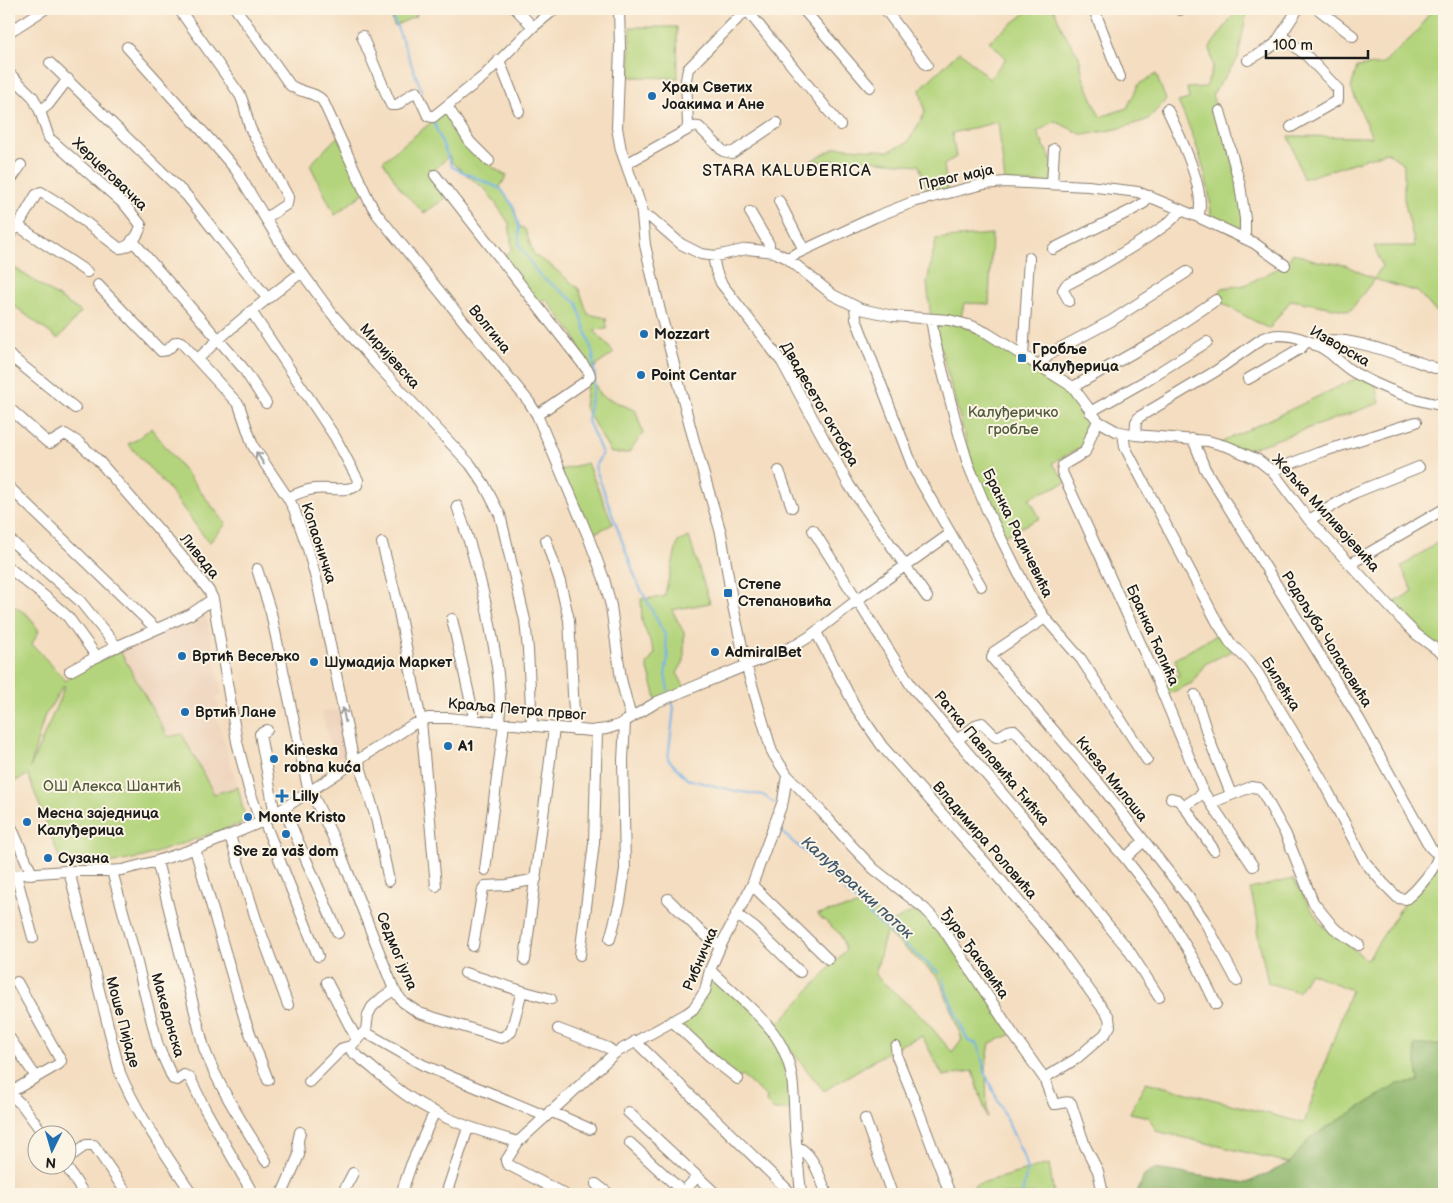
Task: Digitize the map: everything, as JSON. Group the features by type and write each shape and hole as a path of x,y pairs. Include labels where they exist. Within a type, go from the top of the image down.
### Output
{"street":[{"path":"9,32 45,9"},
{"path":"179,9 240,95 246,108 251,130 288,196 286,206 266,218"},
{"name":"Волгина","path":"236,9 290,85 293,88 312,93 323,102 369,201 377,214 538,415 592,543 611,606 628,720 623,760 624,875 620,902 610,939"},
{"path":"516,9 533,26"},
{"path":"362,36 391,105 397,105 417,92 430,118 484,76 533,26 555,9"},
{"name":"Ђуре Ђаковића","path":"619,9 620,47 617,128 621,150 640,200 645,245 658,301 694,440 721,533 733,606 746,665 772,752 787,775 874,869 925,909 942,927 1044,1078 1054,1104 1071,1103 1085,1146 1098,1170 1103,1194"},
{"path":"626,164 685,131 688,126 686,80 688,69 746,9 840,125"},
{"path":"802,9 870,87"},
{"path":"885,9 927,65"},
{"path":"1094,9 1120,77"},
{"path":"1248,60 1268,49 1281,35 1298,9"},
{"path":"1318,9 1353,36"},
{"path":"1281,35 1307,56 1338,89 1339,95 1338,100 1291,127"},
{"name":"Миријевска","path":"127,47 213,143 241,178 281,244 354,339 470,464 484,484 498,508 525,620 530,666 532,726"},
{"path":"499,60 519,111"},
{"path":"50,63 187,196 267,298"},
{"name":"Херцеговачка","path":"9,73 29,92 40,111 49,138 125,205 139,222 141,229 132,240"},
{"path":"40,111 48,105 68,79"},
{"path":"447,106 470,142 489,161"},
{"path":"1167,108 1183,142 1195,177 1200,204 1198,217"},
{"path":"1220,111 1240,184 1245,218 1245,239"},
{"path":"688,126 699,127 723,151 732,153 778,122"},
{"path":"1052,184 1054,149"},
{"path":"9,182 20,165"},
{"path":"435,175 589,372 590,376 586,381 538,415"},
{"name":"Првог маја","path":"787,258 882,214 913,202 939,194 998,182 1052,184 1132,191 1150,196 1263,248 1285,265"},
{"path":"9,235 18,226 36,195 41,192 67,208 119,248 126,247 132,240 249,375 266,403"},
{"path":"1053,249 1132,210 1144,203 1150,196"},
{"path":"779,201 804,250"},
{"path":"1069,301 1063,290 1066,285 1111,262 1165,225 1174,218 1180,209"},
{"path":"750,212 769,244 769,250"},
{"name":"Жељка Миливојевића","path":"643,216 652,218 681,244 701,254 713,256 747,249 769,250 780,254 828,292 855,306 893,316 949,320 972,326 1072,387 1090,412 1108,428 1135,435 1193,439 1213,443 1258,460 1272,471 1309,520 1402,620 1416,634 1444,655"},
{"path":"18,226 87,272"},
{"name":"Двадесетог октобра","path":"713,256 717,276 782,362 849,485 927,597"},
{"path":"1023,356 1029,258"},
{"path":"198,359 218,338 302,272"},
{"path":"1038,366 1052,353 1111,321 1187,272"},
{"name":"Копаоничка","path":"98,285 161,352 179,341 198,359 239,405 253,446 288,498 308,549 319,590 356,762 376,818 389,881"},
{"path":"1072,387 1161,337 1216,300"},
{"path":"855,306 856,319 914,470 981,586"},
{"path":"251,311 335,437 358,480 357,485 352,489 317,488 303,491 288,498"},
{"name":"Бранка Радичевића","path":"931,319 939,357 968,464 987,510 1030,596 1045,618 1082,659 1147,760"},
{"name":"Изворска","path":"1135,435 1136,422 1139,417 1216,371 1263,338 1278,335 1311,343 1329,353 1356,374 1422,402 1444,405"},
{"path":"1248,379 1300,348 1320,341 1339,340 1354,342 1435,368"},
{"path":"1090,412 1145,381 1206,342"},
{"path":"9,355 75,408"},
{"name":"Ливада","path":"9,408 46,441 54,442 65,434 78,442 98,460 209,590 213,599 237,742 249,789 318,956"},
{"name":"Бранка Ћопића","path":"1098,421 1085,452 1063,465 1062,472 1158,682 1204,793 1253,866"},
{"path":"1272,471 1318,453 1416,422"},
{"name":"Билећка","path":"1124,433 1125,447 1216,620 1231,644 1249,660 1259,675 1322,780 1365,862 1398,898 1406,899 1436,861 1441,850"},
{"name":"Родољуба Чолаковића","path":"1193,439 1205,469 1360,718 1430,847 1434,851 1441,850"},
{"path":"1309,520 1354,493 1419,467"},
{"path":"778,471 792,507"},
{"path":"9,487 156,629"},
{"path":"457,506 474,555 490,621 500,688 502,724 485,870"},
{"path":"1350,564 1444,509"},
{"name":"Ратка Павловића Ћићка","path":"813,530 912,687 1030,826 1128,949 1159,997"},
{"name":"Краља Петра првог","path":"12,875 69,871 112,871 157,861 230,836 275,815 421,721 437,717 575,730 612,728 657,702 796,645 950,534"},
{"path":"9,538 80,601 117,647"},
{"path":"546,540 560,582 569,620 575,730"},
{"path":"382,543 396,597 421,721 436,886"},
{"path":"9,568 68,617 97,657"},
{"name":"Седмог јула","path":"257,569 271,613 310,792 340,852 394,990 402,1002 419,1014 501,1038 511,1032 522,991"},
{"path":"70,671 117,647 191,614 213,599"},
{"name":"Кнеза Милоша","path":"1045,618 994,652 992,658 1102,787 1196,908 1237,981"},
{"path":"452,619 473,712 473,720"},
{"name":"Владимира Роловића","path":"816,632 856,708 882,746 1057,946 1109,1017 1110,1026 1108,1030 1076,1059 1044,1078"},
{"path":"1194,694 1209,739 1231,794"},
{"path":"957,740 982,723 996,737 1014,730 1125,858 1159,902 1196,963 1216,1004"},
{"path":"525,960 554,728"},
{"path":"268,730 260,734 275,815"},
{"path":"580,955 594,843 597,730"},
{"name":"Рибничка","path":"564,1194 507,1164 506,1160 518,1142 615,1053 693,1009 705,991 710,970 720,947 752,885 782,801 787,775"},
{"path":"1211,803 1255,786 1258,788 1263,793 1288,840 1313,902 1334,928 1359,945"},
{"path":"1184,806 1204,793"},
{"path":"1170,798 1178,800 1184,806 1214,850"},
{"path":"284,809 338,933"},
{"path":"9,822 32,874"},
{"path":"230,836 256,919 288,1005"},
{"path":"1125,858 1144,841"},
{"path":"195,849 245,1020 268,1080"},
{"path":"157,861 204,1048 235,1110 266,1161"},
{"name":"Моше Пијаде","path":"69,871 120,1073 149,1126 192,1194"},
{"name":"Македонска","path":"112,871 160,1054 173,1079 177,1080 184,1075 190,1078 205,1109 253,1194"},
{"path":"12,875 33,938"},
{"path":"473,946 483,888 485,886 507,885 536,879"},
{"path":"752,885 828,959"},
{"path":"668,899 698,929 720,947"},
{"path":"736,914 755,928 800,972"},
{"path":"710,970 766,1024 781,1045 788,1060 794,1085 801,1194"},
{"path":"465,973 551,999"},
{"path":"17,982 60,1058 59,1064 9,1093 22,1105 37,1126"},
{"path":"327,982 354,1043 352,1052 390,1083 434,1113 468,1128 518,1142"},
{"path":"309,1082 343,1048 354,1043 365,1032 368,1015 372,1007 394,990"},
{"path":"672,1021 716,1062 738,1079"},
{"path":"558,1029 608,1048 615,1053"},
{"path":"365,1032 423,1065 590,1129"},
{"path":"9,1037 36,1077"},
{"path":"635,1041 792,1194"},
{"path":"896,1047 897,1058 950,1194"},
{"path":"628,1112 716,1194"},
{"path":"401,1194 411,1165 434,1113"},
{"path":"865,1119 892,1194"},
{"path":"446,1194 468,1128"},
{"path":"282,1194 299,1155 298,1141 300,1132"},
{"path":"630,1143 683,1192 697,1177"},
{"path":"78,1151 86,1145 94,1145 127,1194"},
{"path":"797,1147 802,1149 813,1163 827,1194"},
{"path":"342,1194 353,1173"},
{"path":"72,1176 84,1194"},
{"path":"596,1184 609,1194"}],"shaded area":[{"path":"206,612 222,695 216,698 221,714 216,716 238,787 214,795 183,734 168,738 120,651"},
{"path":"338,709 348,756 334,759 322,712"},
{"path":"9,822 30,871 9,872"}],"green space":[{"path":"389,9 418,9 416,16 394,26"},
{"path":"1031,9 1054,9 1063,31 1079,56 1083,77 1100,117 1127,108 1139,84 1156,74 1166,100 1147,120 1117,129 1083,135 1055,121 1037,132 1053,164 1052,184 1005,182 998,122 952,133 956,157 944,165 948,192 930,197 919,165 859,159 807,163 837,147 889,151 908,142 925,113 920,89 960,51 989,79 1006,58 989,41"},
{"path":"1238,9 1243,9 1246,16 1238,58 1212,95 1240,185 1245,239 1211,223 1209,193 1201,161 1178,102 1189,99 1187,88 1206,87 1213,67 1210,47"},
{"path":"1432,9 1444,9 1444,321 1418,292 1374,279 1382,266 1374,246 1415,246 1404,199 1404,164 1387,152 1303,179 1289,136 1372,137 1351,88 1357,67 1383,64 1416,33"},
{"path":"630,27 677,27 678,78 630,77"},
{"path":"448,109 487,163 504,175 507,175 500,187 514,207 519,226 525,229 534,255 550,265 579,289 588,314 606,318 607,329 594,330 614,353 589,371 600,395 636,411 643,434 628,453 611,453 584,406 589,372 574,335 546,299 535,303 500,261 512,249 509,223 487,191 451,162 449,156 431,173 446,198 424,213 402,191 383,161"},
{"path":"338,136 365,192 335,215 310,165"},
{"path":"992,234 989,304 964,303 960,322 931,319 927,283 936,239"},
{"path":"1293,253 1317,261 1345,265 1374,279 1350,311 1291,300 1269,329 1216,300 1222,288 1245,285 1285,265"},
{"path":"9,264 81,312 58,339 9,302"},
{"name":"Калуђеричко гробље","path":"934,324 956,324 982,334 1071,391 1089,419 1083,446 1052,463 1067,482 1029,498 1040,518 1002,537 981,495"},
{"path":"1361,376 1375,382 1380,403 1241,452 1218,444"},
{"path":"151,428 226,524 209,543 168,488 128,444"},
{"path":"587,463 613,524 588,536 560,470"},
{"path":"689,537 710,603 672,610 684,633 684,661 677,673 686,690 657,702 647,665 655,653 642,622 641,599 664,597 678,542"},
{"path":"1444,538 1444,656 1389,606 1413,591 1401,567"},
{"name":"ОШ Алекса Шантић","path":"9,603 28,615 39,631 32,644 66,681 73,674 120,651 168,737 182,734 214,794 238,787 246,822 143,857 113,863 62,865 28,775 9,784","holes":["65,686 30,768 44,717"]},
{"path":"1223,631 1236,649 1205,664 1192,683 1164,696 1158,682 1179,675 1175,659"},
{"path":"1444,857 1444,1044 1419,1082 1310,1138 1290,1163 1156,1131 1149,1117 1130,1113 1146,1082 1304,1123 1351,990 1310,973 1298,992 1268,983 1257,931 1259,926 1250,889 1293,879 1320,923 1367,960 1408,897 1428,879"},
{"path":"867,904 890,923 913,911 942,927 1013,1034 990,1043 986,1066 987,1117 973,1071 943,1076 922,1036 896,1047 824,1091 780,1037 795,1110 774,1110 766,1102 767,1097 742,1076 739,1078 678,1024 693,1009 710,970 766,1023 781,1021 846,950 840,934 817,914","holes":["886,932 939,978 962,1039 952,1052 925,1020 875,975"]},
{"path":"1444,1044 1444,1194 1136,1194 1145,1174 1155,1169 1247,1183 1290,1163 1310,1138 1398,1084 1419,1082 1414,1045"},
{"path":"1049,1164 1054,1194 976,1194 974,1185"}],"waterway":[{"name":"Калуђерачки поток","path":"390,9 422,91"},
{"name":"Калуђерачки поток","path":"434,123 452,167 501,189 512,204 519,226 519,245 539,275 577,303 593,354 595,378 588,421 602,453 595,467 637,582 665,635 668,658 665,674 668,690"},
{"name":"Калуђерачки поток","path":"672,702 674,708 668,759 687,779 735,791 763,795 774,803"},
{"name":"Калуђерачки поток","path":"778,827 874,919 939,973"},
{"name":"Калуђерачки поток","path":"943,978 947,993 968,1041 978,1044 986,1075 1023,1155 1027,1170 1022,1194"}],"place":[{"name":"Храм Светих Јоакима и Ане","path":"652,96"},
{"name":"Mozzart","path":"644,334"},
{"name":"Гробље Калуђерица","path":"1022,358"},
{"name":"Point Centar","path":"641,375"},
{"name":"Степе Степановића","path":"728,593"},
{"name":"AdmiralBet","path":"715,652"},
{"name":"Вртић Весељко","path":"182,656"},
{"name":"Шумадија Маркет","path":"314,662"},
{"name":"Вртић Лане","path":"185,712"},
{"name":"A1","path":"448,746"},
{"name":"Kineska robna kuća","path":"274,759"},
{"name":"Lilly","path":"282,796"},
{"name":"Monte Kristo","path":"248,817"},
{"name":"Месна заједница Калуђерица","path":"27,822"},
{"name":"Sve za vaš dom","path":"286,834"},
{"name":"Сузана","path":"48,858"}],"district":[{"name":"STARA KALUĐERICA","path":"787,170"}]}
